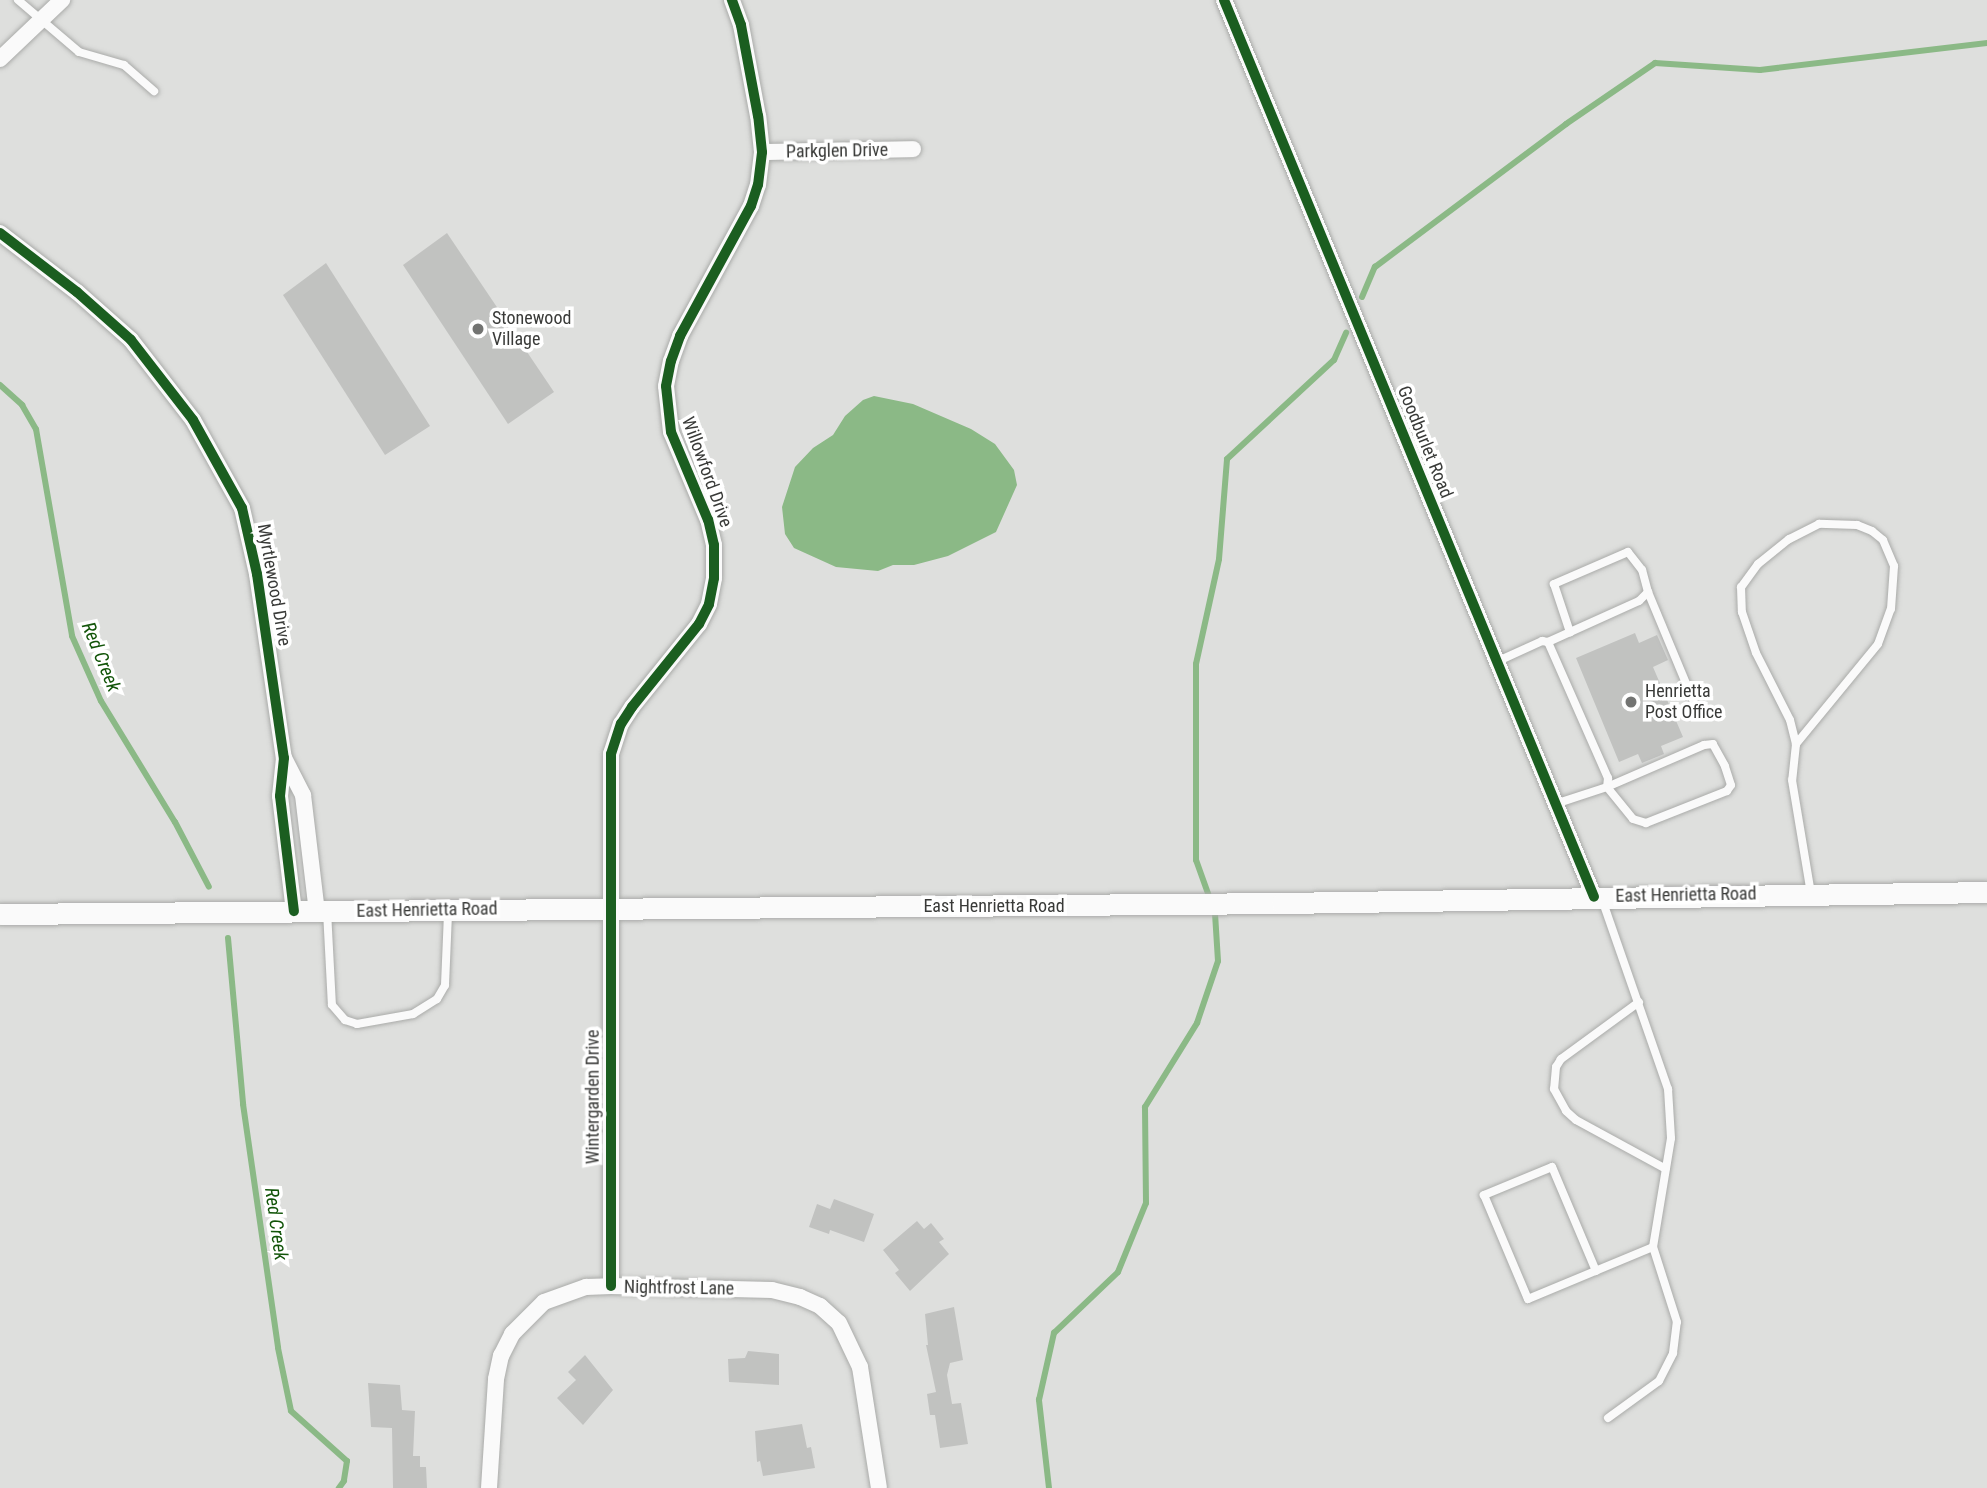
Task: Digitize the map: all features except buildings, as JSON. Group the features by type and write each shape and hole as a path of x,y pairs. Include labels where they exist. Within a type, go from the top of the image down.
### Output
{"main road":[{"name":"East Henrietta Road","path":"0,914 1226,904 1987,892"}],"street":[{"path":"0,59 62,0"},
{"name":"Willowford Drive","path":"610,908 611,754 621,724 632,706 699,624 709,604 714,578 714,545 708,520 671,432 666,386 680,336 751,206 762,152 750,70 741,25 732,0"},
{"name":"Goodburlet Road","path":"1224,0 1554,805 1598,897"},
{"name":"Parkglen Drive","path":"762,152 913,149"},
{"name":"Myrtlewood Drive","path":"0,233 77,292 131,340 193,420 242,508 257,573 285,758 280,796 295,911"},
{"name":"Myrtlewood Drive","path":"285,758 303,795 322,911"},
{"name":"Wintergarden Drive","path":"610,908 611,1286"},
{"name":"Nightfrost Lane","path":"489,1488 495,1379 501,1356 512,1334 544,1302 586,1287 611,1286 772,1290 800,1297 820,1306 839,1324 860,1367 879,1488"}],"lane":[{"path":"18,0 40,22 79,52 124,65 154,91"},
{"path":"1796,744 1878,644 1891,609 1894,566 1882,540 1872,531 1857,525 1819,524 1789,539 1758,564 1741,587 1742,612 1756,653 1790,720 1796,744 1792,780 1811,894"},
{"path":"1570,632 1553,584 1628,552 1642,570 1647,592 1695,705"},
{"path":"1496,662 1639,601 1647,592"},
{"path":"1548,642 1608,778 1607,788 1633,818 1646,823 1727,790 1731,785 1726,766 1713,744 1704,745 1607,788 1554,805"},
{"path":"1598,897 1639,1002 1668,1089 1671,1138 1653,1247 1677,1322 1673,1353 1659,1381 1608,1418"},
{"path":"322,911 332,1005 337,1014 357,1024 413,1014 437,999 445,985 448,910"},
{"path":"1639,1002 1572,1048 1561,1059 1556,1067 1554,1089 1566,1111 1576,1120 1666,1169"},
{"path":"1596,1271 1552,1167 1484,1195 1528,1299 1596,1271 1653,1247"}],"shaded area":[{"path":"874,396 913,404 971,429 995,444 1014,470 1017,485 996,532 948,556 914,565 893,565 878,571 836,567 794,548 785,534 782,507 795,467 813,448 833,435 845,416 863,400"}],"waterway":[{"path":"1362,297 1375,267 1566,124 1655,63 1760,70 1987,43"},
{"path":"1049,1488 1039,1400 1054,1333 1118,1272 1146,1203 1145,1107 1197,1023 1218,961 1215,913 1196,860 1196,664 1219,559 1227,459 1334,360 1346,333"},
{"name":"Red Creek","path":"0,385 22,405 36,429 72,636 101,701 175,822 209,887"},
{"name":"Red Creek","path":"228,938 243,1104 278,1348 291,1411 347,1461 344,1481 339,1488"}],"cycle path":[{"path":"611,1286 611,754 621,724 632,707 699,624 709,604 714,578 714,545 708,520 671,432 666,386 680,336 751,206 758,185 762,152 758,116 741,25 732,0"},
{"path":"1224,0 1594,897"},
{"path":"0,233 77,292 131,340 193,420 242,508 257,574 284,758 280,796 294,911"}],"place":[{"name":"Stonewood Village","path":"478,329"},
{"name":"Henrietta Post Office","path":"1631,702"}]}
